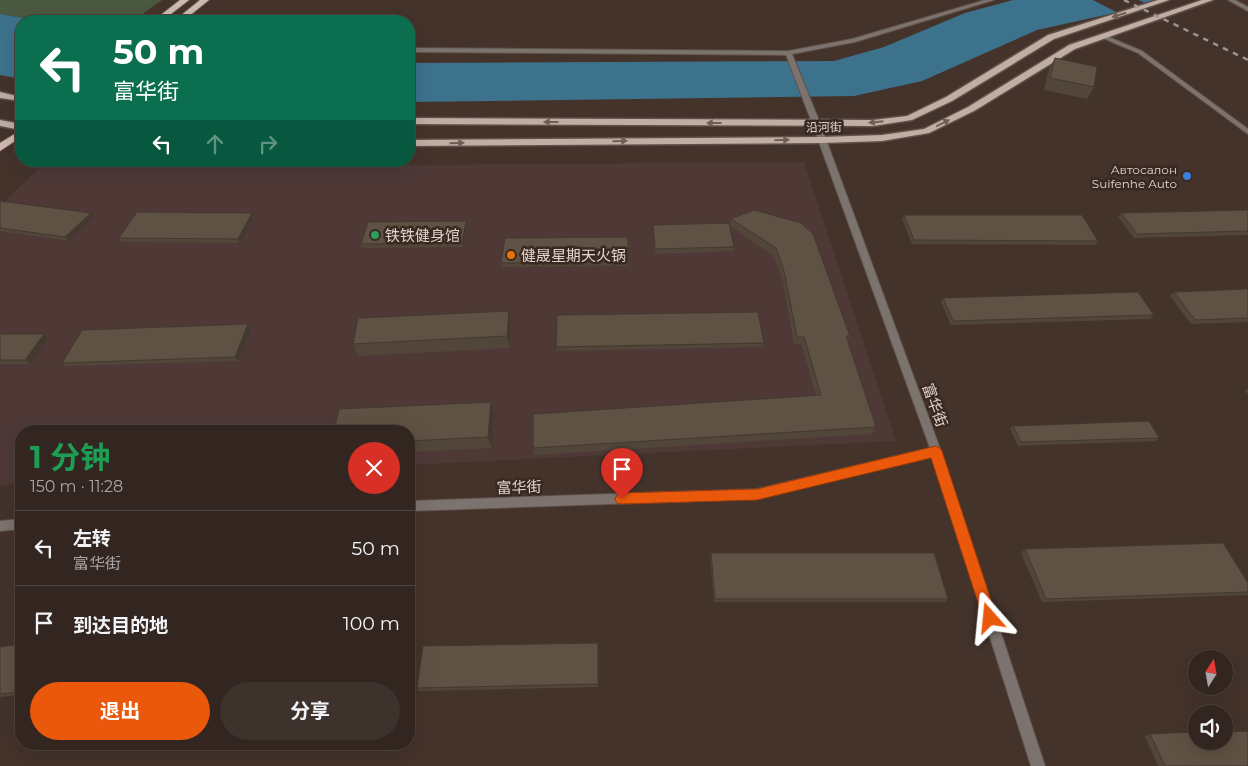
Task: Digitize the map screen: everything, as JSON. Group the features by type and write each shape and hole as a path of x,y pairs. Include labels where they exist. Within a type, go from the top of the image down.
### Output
{"highway":[{"path":"165,15 185,0"},
{"path":"186,15 205,0"},
{"path":"0,148 15,137"}],"main road":[{"name":"沿河街","path":"415,121 873,123 909,118 949,99 1051,37 1165,0"},
{"name":"沿河街","path":"415,143 822,140 882,138 926,131 971,110 1072,47 1209,0"},
{"path":"0,95 15,98"},
{"path":"0,123 15,126"}],"street":[{"path":"415,50 788,53 853,41 991,0"},
{"path":"1231,0 1248,8"},
{"path":"1102,36 1140,52 1248,132"},
{"name":"富华街","path":"415,506 757,494 936,451 816,123 788,53"},
{"path":"936,451 1038,766"},
{"path":"0,526 15,525"}],"shaded area":[{"path":"804,162 896,441 415,465 415,425 15,425 15,484 0,485 0,206 39,168 415,167 415,165"}],"green space":[{"path":"0,0 162,0 141,15 15,15 15,17 0,14"}],"water":[{"path":"1013,0 1155,0 1114,13 1037,30 922,81 854,96 415,102 415,63 834,61 884,47 965,13"},
{"path":"0,14 15,17 15,78 0,75"}],"pier":[{"path":"1093,0 1139,0 1149,5 1120,14"}],"building":[{"path":"1055,58 1097,67 1094,87 1050,78"},
{"path":"0,201 91,213 65,237 0,228"},
{"path":"754,210 801,223 813,234 850,336 846,336 876,427 533,448 533,414 821,395 804,337 797,337 784,271 776,248 731,219"},
{"path":"1248,210 1248,231 1137,234 1121,213"},
{"path":"137,212 252,213 238,239 119,238"},
{"path":"904,215 1082,215 1098,241 914,240"},
{"path":"466,221 462,243 361,244 368,222"},
{"path":"729,223 734,247 655,249 653,225"},
{"path":"628,237 628,262 501,263 505,238"},
{"path":"1248,289 1248,318 1195,320 1174,292"},
{"path":"1138,292 1154,315 953,321 943,298"},
{"path":"509,311 507,336 353,344 358,318"},
{"path":"758,312 764,343 556,347 557,315"},
{"path":"248,324 235,357 62,363 82,330"},
{"path":"0,334 44,334 25,360 0,360"},
{"path":"491,402 488,437 415,441 415,425 335,425 339,409"},
{"path":"1149,421 1159,438 1021,442 1013,426"},
{"path":"1223,543 1248,583 1248,592 1046,599 1025,549"},
{"path":"711,553 934,553 948,599 715,599"},
{"path":"598,643 598,684 417,688 423,646"},
{"path":"15,645 15,693 0,694 0,647"},
{"path":"1248,731 1248,766 1165,766 1150,734 1188,732 1188,750 1233,750 1233,732"}],"railway":[{"path":"1124,0 1248,60"}],"place":[{"name":"Автосалон Suifenhe Auto","path":"1187,176"},
{"name":"铁铁健身馆","path":"375,235"},
{"name":"健晟星期天火锅","path":"511,255"}],"route":[{"path":"622,499 757,494 936,451 990,618"}]}
